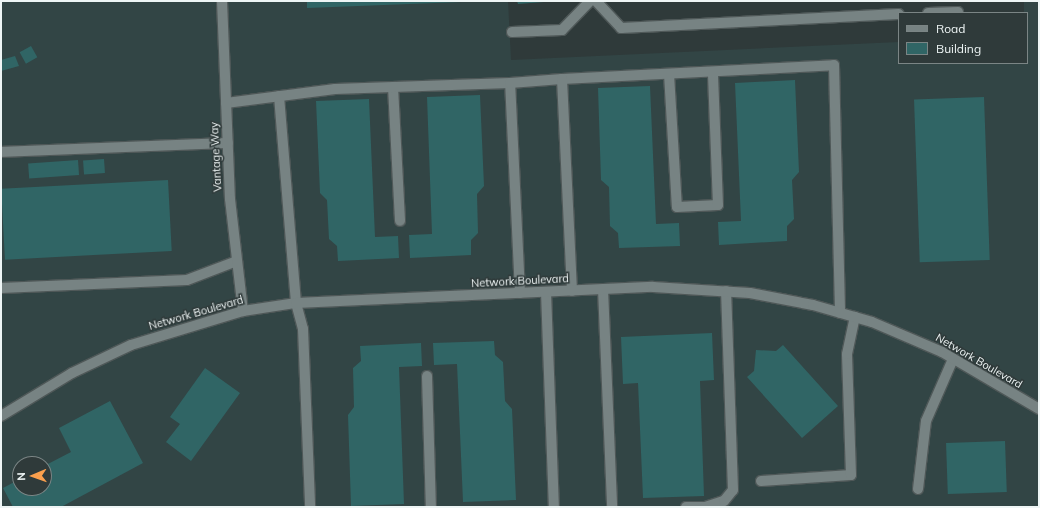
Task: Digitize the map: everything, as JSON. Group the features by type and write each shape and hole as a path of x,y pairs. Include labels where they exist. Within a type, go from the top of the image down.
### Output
{"street":[{"name":"Vantage Way","path":"222,1 230,199 243,311"},
{"path":"512,32 562,30 590,1"},
{"path":"596,1 621,28 898,14"},
{"path":"954,1 958,12"},
{"path":"226,103 334,89 510,83 834,65 840,313"},
{"path":"669,74 677,207 718,205 713,72"},
{"path":"562,79 572,291"},
{"path":"510,83 520,293"},
{"path":"393,87 400,221"},
{"path":"279,96 296,303 303,329 310,507"},
{"path":"1,152 228,143"},
{"path":"1,288 186,280 237,261"},
{"name":"Network Boulevard","path":"1,416 72,373 131,345 243,311 296,303 654,287 726,291 764,296 855,317 879,325 953,359 1039,409"},
{"path":"603,290 612,507"},
{"path":"686,507 705,507 724,501 733,490 726,291"},
{"path":"546,292 554,507"},
{"path":"761,481 851,475 847,354 855,317"},
{"path":"918,489 926,421 953,359"},
{"path":"427,376 431,507"}],"shaded area":[{"path":"1,1 508,1 511,60 898,42 898,64 1028,64 1028,12 1024,12 1024,1 1039,1 1039,507 1,507"}],"building":[{"path":"307,1 461,1 461,2 307,8"},
{"path":"517,1 544,1 544,2 518,4"},
{"path":"31,46 37,57 26,64 20,52"},
{"path":"15,56 19,66 1,71 1,60"},
{"path":"795,80 799,172 792,180 794,219 787,226 787,241 719,245 718,222 741,221 735,83"},
{"path":"650,86 656,224 679,223 680,246 619,248 618,233 610,226 609,187 601,180 598,88"},
{"path":"480,95 484,186 477,194 478,233 471,240 471,255 410,258 409,235 432,234 427,97"},
{"path":"984,97 990,260 920,262 914,99"},
{"path":"369,99 375,237 398,236 399,258 338,261 337,246 329,239 327,200 320,193 316,101"},
{"path":"104,159 105,173 84,174 83,160"},
{"path":"78,160 79,175 29,178 28,163"},
{"path":"168,180 172,251 5,260 1,189"},
{"path":"712,333 714,380 700,381 704,496 643,498 638,383 623,384 621,337"},
{"path":"494,341 495,355 503,362 505,401 512,409 516,500 463,502 457,364 434,365 433,343"},
{"path":"421,343 422,366 399,367 404,504 351,506 348,415 354,407 353,368 361,361 360,346"},
{"path":"783,345 838,406 802,438 747,377 754,371 756,350 776,351"},
{"path":"205,368 240,393 191,461 166,442 180,424 170,417"},
{"path":"110,401 143,463 61,507 13,507 3,488 12,483 12,496 52,496 52,462 71,452 59,428"},
{"path":"1005,441 1007,492 948,494 946,443"}]}
